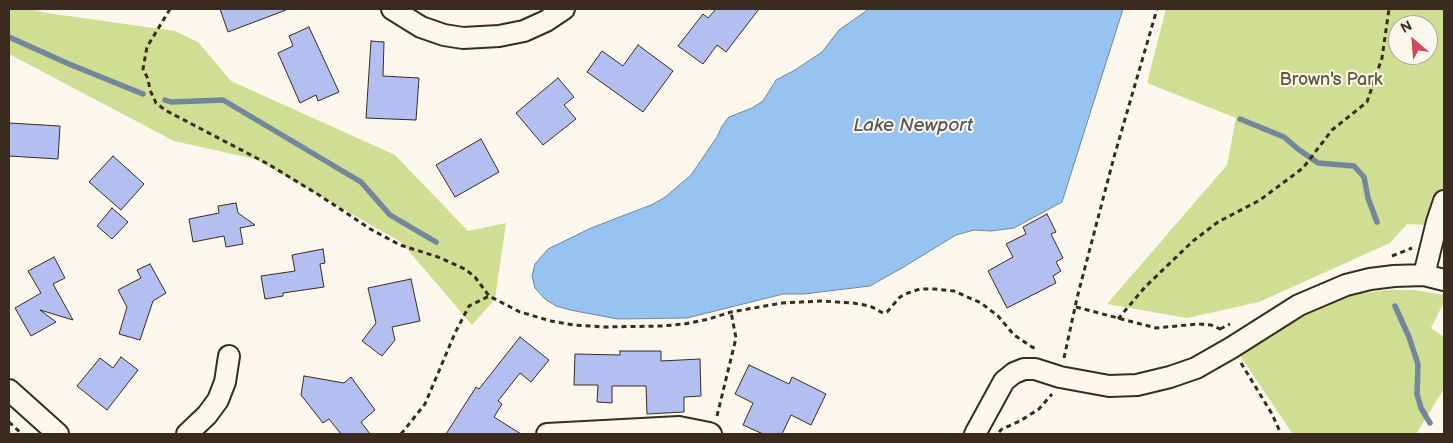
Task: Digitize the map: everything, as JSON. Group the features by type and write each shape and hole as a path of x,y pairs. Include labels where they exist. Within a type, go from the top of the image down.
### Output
{"street":[{"path":"392,9 421,27 444,35 463,38 499,36 524,30 546,21 564,9"},
{"path":"1424,275 1444,201"},
{"path":"975,434 1004,381 1014,373 1024,369 1035,369 1060,378 1110,386 1137,385 1196,368 1232,348 1299,305 1346,285 1394,276 1424,275 1444,280"},
{"path":"187,434 207,415 218,400 225,382 229,356"},
{"path":"9,390 58,434"},
{"path":"547,434 679,428 710,434"}],"path":[{"path":"170,9 147,47 143,69 156,103 165,110 268,164 319,194 372,230 400,245 438,257 465,269 475,277 489,296 520,312 574,325 662,326 684,324 731,312 782,303 822,301 853,303 870,306 883,313 887,312 900,297 908,293 920,289 934,289 954,291 981,303 998,316 1014,335 1040,350"},
{"path":"997,434 1002,429 1020,421 1039,409 1049,398 1060,378 1114,157 1158,9"},
{"path":"1118,319 1145,287 1193,241 1218,222 1260,200 1303,168 1332,130 1367,102 1382,58 1389,9"},
{"path":"401,434 425,404 455,333 469,306 489,296"},
{"path":"1076,307 1156,328 1198,324 1211,325 1220,329 1272,414 1281,434"},
{"path":"710,434 715,424 736,338 731,312"},
{"path":"1056,355 1064,358"},
{"path":"9,422 22,434"}],"green space":[{"path":"9,9 31,9 47,13 175,31 198,42 231,81 395,155 468,231 506,223 495,299 472,325 401,242 255,159 174,141 9,54"},
{"name":"Brown's Park","path":"1166,9 1444,9 1444,226 1407,224 1390,243 1259,302 1187,318 1107,304 1227,165 1236,118 1147,83"},
{"path":"1389,290 1414,290 1444,295 1444,302 1431,328 1444,337 1444,389 1416,434 1291,434 1239,354 1300,316 1323,305 1355,294"}],"water":[{"name":"Lake Newport","path":"869,9 1123,9 1062,202 1014,228 991,231 974,230 956,235 870,286 804,294 783,294 687,318 618,319 570,310 556,306 545,299 535,288 532,276 535,264 548,249 591,228 651,205 664,198 691,175 729,117 752,108 763,101 776,80 822,52 839,30"}],"building":[{"path":"220,9 286,9 286,10 228,32"},
{"path":"716,9 759,9 726,52 717,45 703,64 678,46 703,14 708,18"},
{"path":"309,27 339,92 318,101 316,95 300,103 278,53 293,46 289,36"},
{"path":"371,41 384,42 383,76 419,78 416,120 366,118"},
{"path":"638,45 673,71 643,112 587,72 602,51 623,66"},
{"path":"558,78 574,97 564,105 576,119 543,145 516,113"},
{"path":"9,123 60,126 58,159 9,156"},
{"path":"481,139 499,172 455,197 436,165"},
{"path":"113,156 144,184 121,210 89,182"},
{"path":"236,203 238,213 255,225 240,228 243,244 226,247 224,236 193,242 189,219 219,213 218,206"},
{"path":"112,208 128,222 112,239 97,226"},
{"path":"1047,214 1056,232 1051,234 1063,258 1056,262 1061,271 1053,276 1056,283 1007,308 988,271 1013,257 1006,244 1026,234 1023,227"},
{"path":"323,249 325,263 320,264 324,287 283,293 283,296 265,299 261,276 295,271 292,255"},
{"path":"54,257 65,278 53,284 73,320 40,310 56,322 31,336 15,308 41,293 28,271"},
{"path":"150,264 166,293 153,301 140,340 119,334 127,307 118,290 141,278 137,270"},
{"path":"411,279 420,321 392,327 395,340 382,356 362,341 376,323 368,288"},
{"path":"520,337 549,360 531,382 520,373 498,401 502,404 494,417 521,434 446,434 476,387 479,389"},
{"path":"620,351 661,351 661,361 700,359 701,396 684,397 684,412 647,414 646,386 612,386 612,403 597,402 598,385 574,385 575,354 620,355"},
{"path":"121,357 138,370 107,410 77,386 100,358 113,368"},
{"path":"749,365 789,384 792,377 826,394 811,425 791,415 782,434 763,434 743,425 753,403 735,394"},
{"path":"304,376 344,383 351,377 375,410 361,422 370,434 341,434 329,419 323,423 301,395"}],"waterway":[{"path":"9,37 143,94"},
{"path":"165,100 171,102 223,100 361,182 390,215 436,242"},
{"path":"1240,119 1284,137 1318,163 1354,166 1364,177 1368,198 1377,222"},
{"path":"1395,306 1409,337 1418,364 1417,394 1421,408 1430,423"}]}
